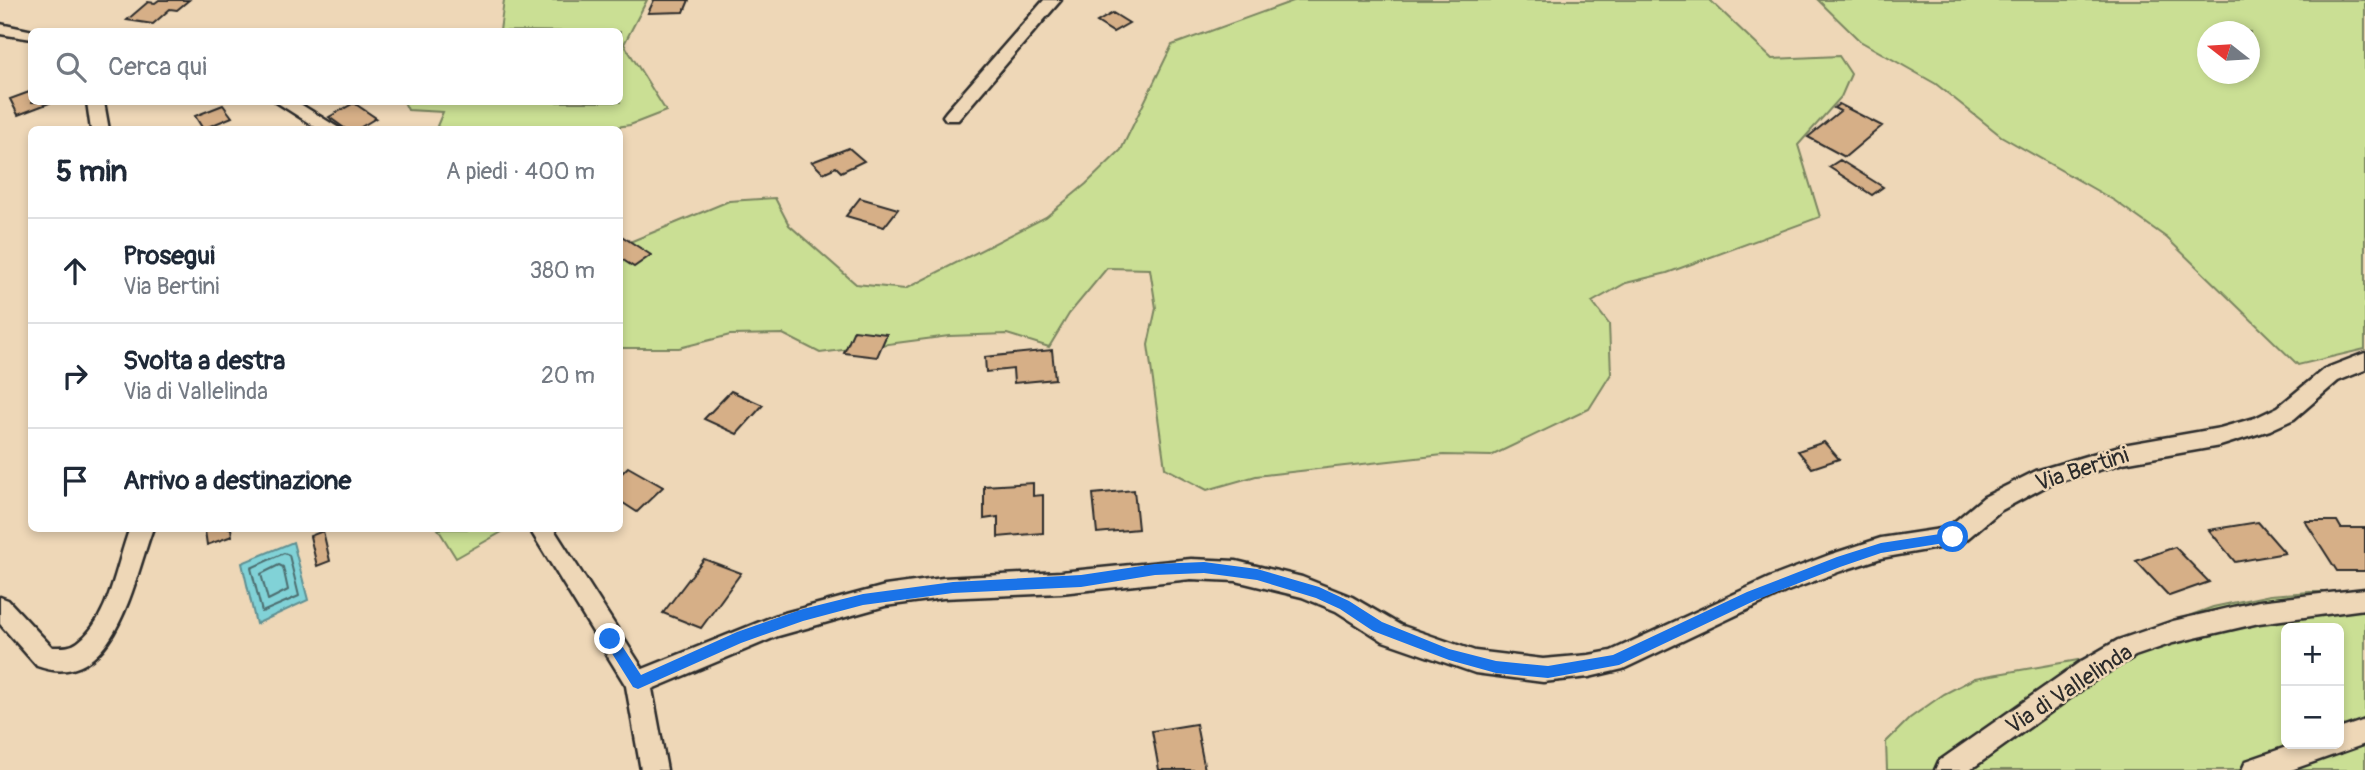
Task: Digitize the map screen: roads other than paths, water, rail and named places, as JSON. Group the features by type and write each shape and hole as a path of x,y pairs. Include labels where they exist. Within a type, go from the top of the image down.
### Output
{"street":[{"path":"952,116 1053,0"},
{"path":"0,29 28,33"},
{"path":"96,105 99,126"},
{"path":"290,105 327,126"},
{"name":"Via Bertini","path":"638,683 737,638 803,615 863,600 953,587 1081,581 1155,569 1204,567 1257,575 1319,593 1400,636 1496,667 1548,672 1593,666 1614,661 1752,596 1837,562 1881,548 1953,537 1992,504 2044,477 2123,454 2221,437 2262,425 2286,413 2331,375 2365,362"},
{"path":"0,607 46,658 60,659 83,651 99,638 108,626 140,532"},
{"path":"543,532 638,683 653,770"},
{"name":"Via di Vallelinda","path":"1948,770 2089,670 2127,648 2173,632 2259,612 2365,599"},
{"path":"2344,739 2365,732"},
{"path":"2255,770 2316,749"}],"water":[{"path":"293,542 308,600 256,624 242,563"}]}
